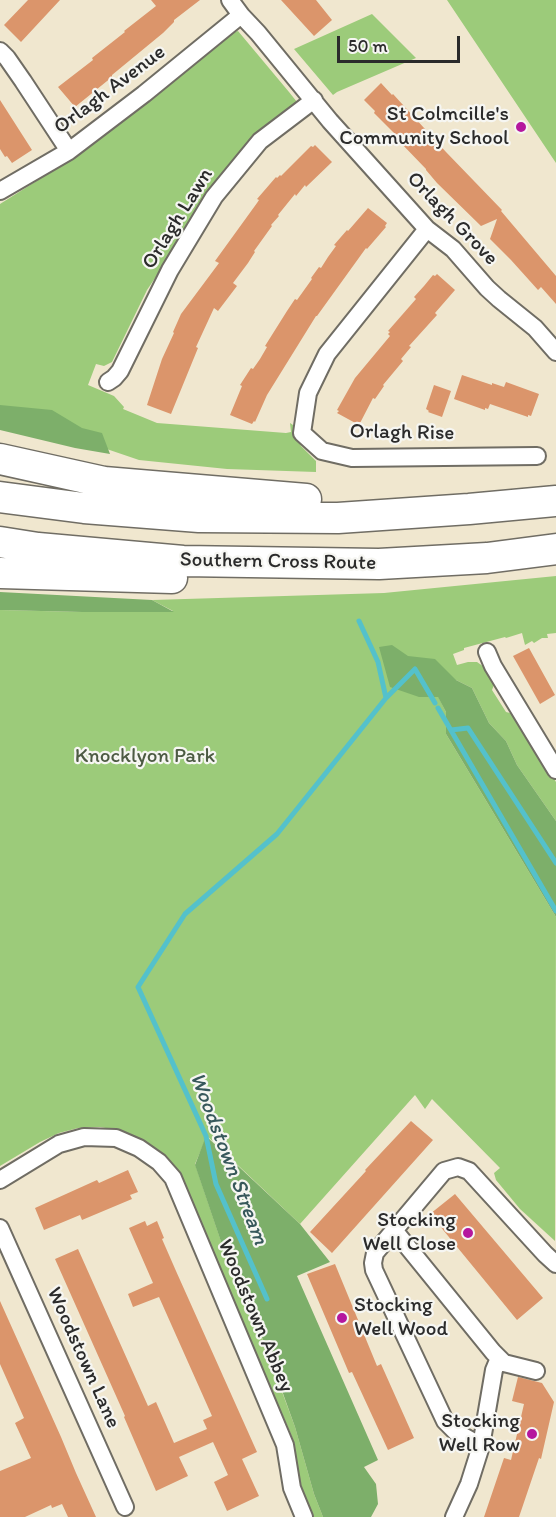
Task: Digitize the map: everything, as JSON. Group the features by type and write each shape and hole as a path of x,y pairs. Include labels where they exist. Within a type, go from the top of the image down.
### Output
{"highway":[{"path":"0,459 104,482 272,497 470,509"},
{"name":"Southern Cross Route","path":"0,497 84,508 199,517 338,518 556,501"},
{"name":"Southern Cross Route","path":"0,542 38,548 183,561 379,564 487,558 556,549"},
{"path":"0,573 164,578 250,575 379,564"}],"street":[{"name":"Orlagh Grove","path":"230,0 330,121 427,229 453,249 493,294 535,328 556,352"},
{"name":"Orlagh Avenue","path":"0,191 69,151 144,94 241,15"},
{"path":"0,51 69,151"},
{"name":"Orlagh Lawn","path":"108,382 120,371 170,270 214,197 261,141 314,100"},
{"name":"Orlagh Rise","path":"427,229 327,354 308,393 302,433 322,452 352,458 537,456"},
{"path":"487,651 493,666 556,770"},
{"name":"Woodstown Abbey","path":"0,1180 59,1144 84,1137 116,1138 139,1148 159,1161 172,1178 285,1445 292,1488 304,1517"},
{"path":"481,1446 456,1432 444,1421 374,1270 375,1253 444,1171 458,1167 469,1171 556,1264"},
{"name":"Woodstown Lane","path":"0,1228 125,1507"},
{"path":"394,1230 504,1363 536,1371"},
{"path":"454,1517 469,1484 481,1446 494,1370 499,1358"}],"green space":[{"path":"447,0 556,0 556,163"},
{"path":"372,14 416,58 333,95 294,49"},
{"path":"238,31 297,102 296,105 212,194 147,290 112,362 104,366 96,364 88,385 114,396 124,407 123,409 157,423 286,433 291,432 290,423 293,425 301,446 316,461 316,472 227,469 139,460 45,428 0,419 0,204 73,158 136,111 231,33"},
{"path":"0,405 52,410 82,428 102,433 110,454 0,430"},
{"name":"Knocklyon Park","path":"556,576 556,633 547,634 548,638 525,645 522,633 464,648 453,654 457,665 477,662 487,669 495,682 492,690 506,712 514,714 556,782 556,821 517,765 506,741 489,723 472,688 456,680 438,696 446,712 446,734 556,917 555,1241 520,1209 496,1180 494,1173 500,1168 432,1099 425,1109 415,1095 300,1224 207,1136 195,1164 235,1283 257,1324 295,1427 323,1517 311,1517 300,1491 295,1468 294,1442 290,1432 177,1172 162,1155 144,1141 123,1131 100,1127 78,1128 59,1133 40,1142 0,1166 0,610 173,611 152,600 384,593"},
{"path":"0,592 152,600 174,612 0,610"},
{"path":"392,645 408,656 435,659 456,680 472,688 489,723 506,741 517,765 556,821 556,917 446,734 446,712 438,697 419,697 390,687 379,647"},
{"path":"206,1136 300,1224 330,1262 297,1276 378,1460 364,1467 376,1484 378,1504 371,1517 323,1517 276,1374 257,1324 235,1283 195,1165"}],"building":[{"path":"28,0 60,0 21,42 4,25"},
{"path":"151,0 200,0 75,107 58,87 156,6"},
{"path":"281,0 316,0 332,20 314,36"},
{"path":"381,83 502,210 556,276 556,304 541,287 538,290 490,239 497,219 481,226 437,183 399,141 400,139 374,113 375,111 364,100"},
{"path":"0,100 32,150 12,163 0,149"},
{"path":"315,145 332,162 306,187 305,185 296,196 295,194 278,215 233,283 237,286 218,311 214,308 196,347 198,348 171,414 147,405 162,359 181,314 219,263 215,261 257,203 259,200 257,199 276,177 281,176 311,146"},
{"path":"368,208 387,223 386,227 366,248 316,316 267,395 255,422 252,424 230,415 242,386 240,385 260,359 267,347 265,346 295,299 297,300 319,267 321,268 336,246 334,245"},
{"path":"437,274 455,290 435,313 437,315 409,346 411,347 401,359 403,361 383,385 375,399 373,398 359,425 337,413 355,378 390,336 388,331 416,299 414,297 433,275"},
{"path":"462,375 504,387 506,382 539,394 531,416 528,415 528,417 490,404 485,410 454,399"},
{"path":"434,385 451,391 442,417 426,409"},
{"path":"529,648 555,695 540,704 513,656"},
{"path":"411,1121 433,1140 332,1253 310,1232"},
{"path":"128,1170 138,1192 130,1195 132,1199 82,1220 80,1215 44,1230 35,1208 97,1180 99,1183"},
{"path":"455,1194 543,1298 517,1320 430,1214"},
{"path":"145,1221 147,1226 157,1221 164,1238 162,1239 257,1452 242,1459 259,1496 227,1511 214,1482 228,1475 213,1442 179,1457 188,1476 156,1491 55,1259 78,1249 148,1406 156,1402 174,1443 207,1429 203,1420 212,1416 159,1297 133,1307 128,1294 153,1283 129,1228"},
{"path":"335,1264 377,1366 381,1364 414,1438 388,1450 352,1372 349,1373 307,1274"},
{"path":"0,1301 96,1517 68,1517 62,1504 52,1508 51,1505 25,1517 0,1517 0,1471 31,1458 15,1423 24,1418 0,1364"},
{"path":"518,1377 542,1383 554,1402 541,1459 539,1458 519,1517 484,1517 504,1458 511,1460 524,1404 512,1401"}],"waterway":[{"name":"Woodstown Stream","path":"267,1299 216,1184 206,1136 138,987 185,914 277,834 386,698 378,662 359,621"},
{"name":"Woodstown Stream","path":"386,698 415,669 435,703"},
{"path":"438,708 556,911"},
{"path":"451,730 468,728 556,863"}],"place":[{"name":"St Colmcille's Community School","path":"521,127"},
{"name":"Stocking Well Close","path":"468,1233"},
{"name":"Stocking Well Wood","path":"342,1318"},
{"name":"Stocking Well Row","path":"532,1434"}]}
